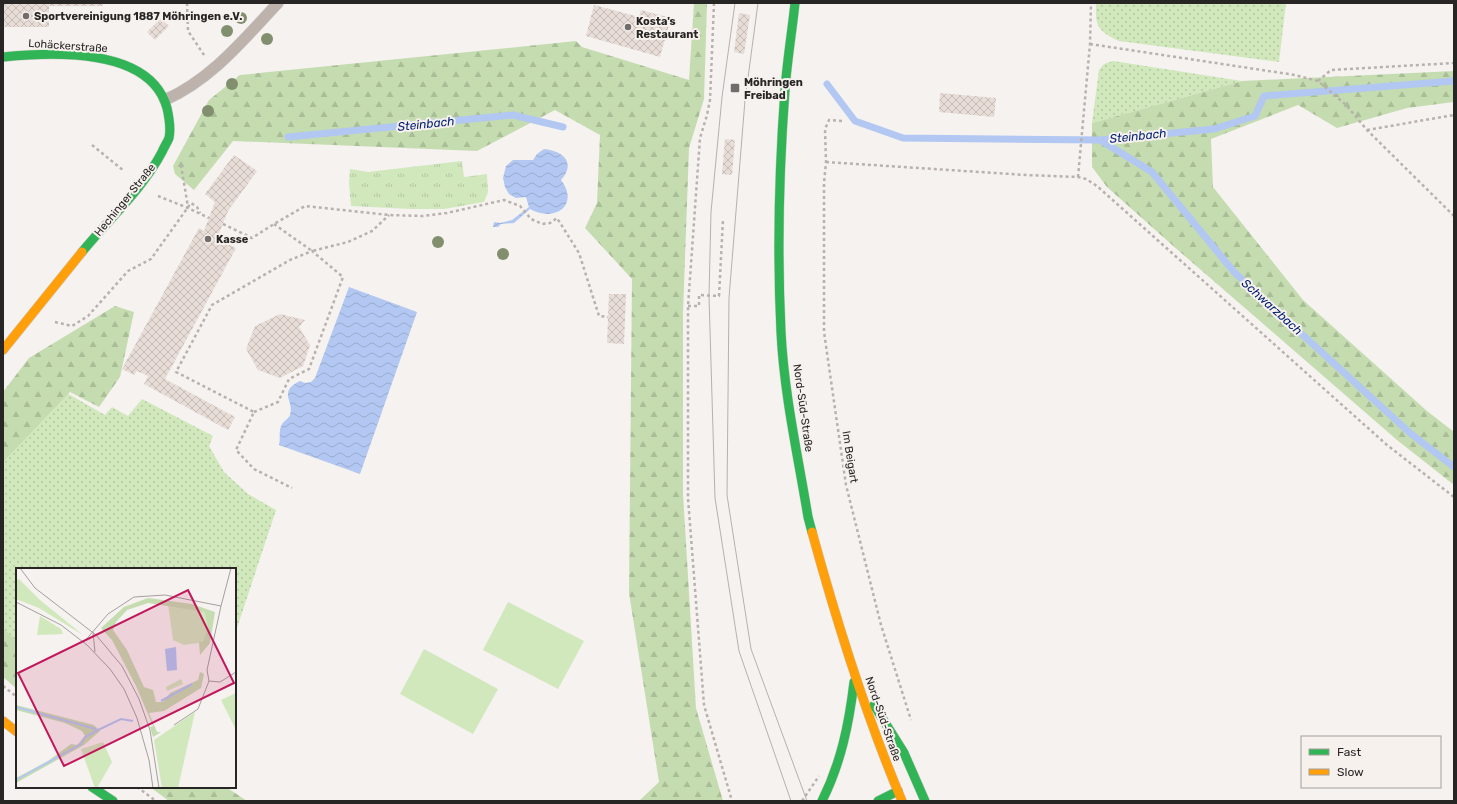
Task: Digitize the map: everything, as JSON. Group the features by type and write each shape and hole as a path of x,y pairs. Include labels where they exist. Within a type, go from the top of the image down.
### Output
{"main road":[{"name":"Nord-Süd-Straße","path":"795,3 785,89 780,174 779,271 781,333 788,395 808,517 828,589 855,675 885,761 902,801"},
{"name":"Lohäckerstraße","path":"3,57 20,54 73,56 114,61 137,69 153,82 165,100"},
{"name":"Hechinger Straße","path":"3,350 140,184 160,156 170,136 169,116 165,100"},
{"path":"822,801 837,767 850,717 855,675"},
{"path":"855,675 904,753 925,801"},
{"path":"3,721 16,731"},
{"path":"94,788 113,801"},
{"path":"878,801 898,791"}],"lane":[{"path":"165,100 180,93 234,51 278,3"}],"path":[{"path":"188,3 188,31 214,68"},
{"path":"714,3 710,100 700,138 688,306 688,498 704,705 732,801"},
{"path":"1078,177 1090,44 1091,3"},
{"path":"1090,44 1295,75 1318,80 1346,105 1367,130 1454,216"},
{"path":"1318,80 1331,70 1454,64"},
{"path":"1367,130 1454,115"},
{"name":"Im Beigart","path":"842,121 829,120 825,129 824,332 846,485 881,625 914,726"},
{"path":"92,145 123,170"},
{"path":"826,162 1078,177 1086,179 1097,186 1386,445 1454,498"},
{"path":"181,164 188,208"},
{"path":"154,195 209,218"},
{"path":"223,224 252,238 305,206 389,215 423,216 447,213 504,200 520,206 531,219 542,224 557,218 579,253 599,316 608,317"},
{"path":"34,313 56,323 72,326 88,316 128,271 151,259 192,203 197,207 200,213"},
{"path":"254,412 176,372 212,305 290,260 312,251 348,242 372,231 389,215"},
{"path":"688,306 699,306 699,295 719,296 723,218"},
{"path":"274,224 312,251 343,277 309,368 289,379 278,402 254,412 236,450 254,469 292,488"},
{"path":"3,686 16,696"},
{"path":"802,801 819,776"},
{"path":"138,788 156,801"}],"green space":[{"path":"694,3 707,3 704,99 689,148 683,313 683,494 696,708 723,801 639,801 659,782 629,593 632,279 585,228 597,203 600,135 555,110 477,151 233,141 194,190 175,174 173,166 209,100 240,75 576,41 582,47 689,80"},
{"path":"1096,3 1286,3 1279,62 1119,41 1106,34 1099,27 1096,18"},
{"path":"1113,61 1242,81 1092,123 1099,70 1104,64"},
{"path":"1454,71 1454,102 1407,108 1337,128 1298,105 1211,139 1213,187 1303,300 1427,411 1454,432 1454,485 1397,440 1107,187 1092,167 1092,123 1242,81"},
{"path":"462,161 464,177 487,174 488,192 484,202 444,209 351,206 349,183 350,169 368,172"},
{"path":"115,306 134,312 120,377 99,407 70,392 3,462 3,392 29,358"},
{"path":"58,388 105,415 112,407 128,416 142,399 213,436 209,446 224,472 248,494 276,510 236,631 236,568 16,568 16,652 3,640 3,448"},
{"path":"508,602 584,641 558,689 483,650"},
{"path":"3,629 16,640 16,688 3,677"},
{"path":"424,649 498,689 473,734 400,694"},
{"path":"151,788 228,788 247,801 169,801"}],"water":[{"path":"544,149 557,152 566,159 567,168 561,180 568,197 566,204 556,213 539,213 530,209 514,223 501,224 498,227 493,227 494,222 500,223 512,220 529,207 526,197 516,198 509,194 505,187 503,178 506,166 513,160 533,160 537,154"},
{"path":"349,287 417,312 360,474 279,445 281,427 289,417 291,410 288,397 289,389 300,381 305,383 311,382 315,378"}],"building":[{"name":"Sportvereinigung 1887 Möhringen e.V.","path":"3,3 103,3 103,6 49,6 49,27 3,27"},
{"name":"Kosta's Restaurant","path":"594,5 639,17 641,10 671,18 660,57 586,36"},
{"path":"739,13 750,15 744,54 734,52"},
{"path":"161,18 169,26 155,40 147,32"},
{"path":"940,93 996,98 994,117 939,112"},
{"path":"725,139 735,140 732,175 722,174"},
{"path":"234,155 257,171 228,211 217,238 236,248 165,379 235,417 228,430 144,384 148,376 137,371 134,375 122,369 199,228 204,231 215,202 205,194"},
{"path":"609,294 626,294 624,344 607,343"},
{"path":"280,314 305,320 299,327 310,345 303,366 280,378 258,370 246,349 255,326"}],"waterway":[{"name":"Steinbach","path":"827,84 855,121 903,138 1100,140 1214,129 1255,116 1264,96 1454,81"},
{"name":"Steinbach","path":"288,137 513,115 563,127"},
{"name":"Schwarzbach","path":"1100,140 1152,172 1234,272 1410,433 1454,467"}],"tram line":[{"path":"735,3 722,97 711,212 709,296 715,498 739,651 791,801"},
{"path":"758,3 745,100 729,298 727,495 751,649 807,801"}],"traffic: fast":[{"path":"795,3 786,79 781,150 779,211 780,302 781,332 788,402 808,517 812,532"},
{"path":"3,57 47,54 72,55 97,58 121,64 141,74 157,88 167,108 170,134 154,166 135,192 82,252"},
{"path":"822,801 829,787 839,758 850,713 854,682"},
{"path":"874,705 904,753 925,801"},
{"path":"94,788 113,801"},
{"path":"878,801 898,791"}],"traffic: slow":[{"path":"3,350 82,252"},
{"path":"812,532 852,668 902,801"},
{"path":"3,721 16,731"}],"place":[{"name":"Sportvereinigung 1887 Möhringen e.V.","path":"26,16"},
{"name":"Kosta's Restaurant","path":"628,27"},
{"name":"Möhringen Freibad","path":"735,88"},
{"name":"Kasse","path":"208,239"}]}
